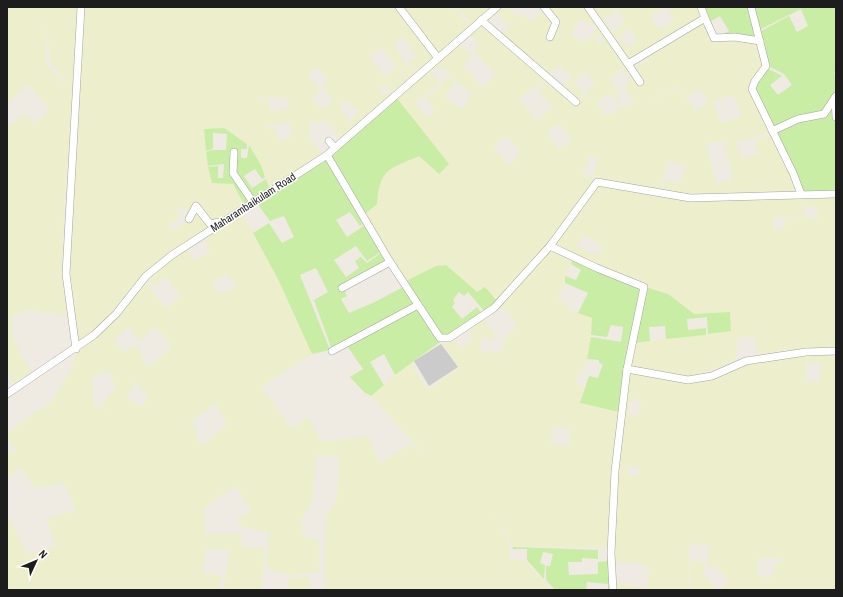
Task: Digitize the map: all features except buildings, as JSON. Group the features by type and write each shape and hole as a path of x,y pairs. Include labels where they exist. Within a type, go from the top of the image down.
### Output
{"street":[{"path":"76,349 66,274 81,7"},
{"path":"399,7 438,58"},
{"name":"Maharambaikulam Road","path":"7,394 94,336 116,314 146,276 172,255 327,155 497,7"},
{"path":"544,7 556,22 550,37"},
{"path":"588,7 640,82"},
{"path":"701,7 714,38 735,37 760,41"},
{"path":"751,7 766,66 755,80 752,89 793,173 801,194"},
{"path":"628,64 705,18"},
{"path":"481,20 576,102"},
{"path":"772,131 798,119 824,114 835,97"},
{"path":"835,97 836,116"},
{"path":"329,141 335,148"},
{"path":"234,152 233,173 253,202"},
{"path":"327,155 390,262 440,338 449,338 494,308 550,246 597,182 690,198 836,194"},
{"path":"189,219 196,206 210,224 223,221"},
{"path":"550,246 597,268 644,287 627,369 615,472 611,553 612,590"},
{"path":"342,288 390,262"},
{"path":"332,351 418,305"},
{"path":"627,369 688,380 712,376 746,361 806,352 836,351"}],"shaded area":[{"path":"441,344 458,367 429,386 414,361"}],"green space":[{"path":"7,7 79,7 64,213 62,274 67,315 25,310 12,317 12,336 31,372 14,384 7,371 7,127 26,113 34,123 50,110 28,84 7,103","holes":["47,27 50,61 70,89 46,64"]},
{"path":"82,7 396,7 436,57 418,73 408,64 416,57 403,37 393,43 406,64 417,74 409,80 380,48 369,57 385,76 396,67 408,81 393,94 383,85 378,91 383,96 388,92 392,95 357,126 351,120 359,111 345,99 339,107 356,129 342,140 325,120 319,124 313,119 308,124 312,129 307,134 323,156 270,189 261,165 249,145 224,128 204,129 206,152 212,183 233,184 245,206 223,220 210,223 197,205 190,215 186,209 182,211 180,207 176,209 180,217 168,227 171,231 189,220 196,207 211,227 171,253 112,316 78,345 68,274","holes":["317,67 329,80 322,86 333,100 323,110 311,98 321,89 307,75","287,97 288,109 270,111 268,100 258,100 257,98","289,122 292,136 279,141 274,127 266,129 266,127"]},
{"path":"400,7 452,7 471,26 438,56"},
{"path":"456,7 494,7 473,24"},
{"path":"499,7 508,7 518,17 509,25 496,14 489,23 501,35 522,13 532,22 541,12 535,7 542,7 557,22 545,7 585,7 597,23 593,26 580,19 571,35 586,43 598,25 604,34 596,37 595,43 600,44 603,42 601,37 605,35 626,65 610,81 619,91 631,80 623,71 626,66 640,85 644,82 636,66 648,60 645,53 704,20 714,39 736,38 760,43 770,132 736,143 743,159 759,153 755,140 771,133 799,193 690,196 662,192 665,180 680,183 685,165 668,161 660,192 597,181 593,175 598,159 590,156 584,173 577,167 584,174 591,177 596,183 549,245 497,301 477,293 446,265 436,266 404,282 364,215 377,204 379,184 389,169 419,156 439,174 449,164 396,97 429,69 439,82 415,104 428,117 435,111 425,98 448,77 455,82 445,96 461,110 472,96 440,66 434,71 431,67 458,43 472,56 463,66 484,88 496,74 473,51 479,44 470,33 481,24 546,79 519,98 536,120 552,109 538,88 548,81 576,105 586,95 605,116 637,100 631,99 626,88 616,94 620,105 618,106 610,93 597,102 604,114 585,93 595,83 586,72 574,82 584,94 577,102 561,88 572,78 559,65 550,74 561,86 483,20","holes":["680,86 688,96 699,89 709,102 696,111 680,88 643,103","734,95 742,116 721,123 713,101","559,123 572,139 560,149 546,133","507,136 520,151 510,166 493,147","724,141 733,180 716,183 706,143"]},
{"path":"589,7 665,7 650,16 660,30 674,21 667,7 700,7 703,18 679,31 675,24 678,31 628,62 613,42 619,38 629,48 638,39 628,29 620,37 615,33 618,37 612,40","holes":["616,10 625,21 613,31 603,20"]},
{"path":"703,7 750,7 760,40 722,35 729,31 720,16 710,22"},
{"path":"752,7 836,7 836,71 834,72 836,77 836,88 830,104 820,114 773,129 754,89 767,68 782,76 770,85 778,95 792,85 784,74 768,66 759,32 789,16 797,32 808,26 801,9 759,30"},
{"path":"396,97 449,164 439,174 419,156 393,168 383,177 380,183 377,204 364,215 328,156"},
{"path":"836,99 834,116 836,121 836,192 802,193 774,131 798,120 825,115"},
{"path":"224,128 247,144 247,149 241,149 241,158 247,158 249,145 261,165 265,177 262,179 255,169 244,176 252,188 266,179 270,189 253,200 232,174 251,202 245,206 233,184 212,183 208,167 218,166 218,178 223,178 224,164 208,166 206,152 213,150 226,150 227,134 213,133 213,149 206,151 204,129"},
{"path":"326,157 364,223 360,226 350,212 336,220 347,237 365,225 382,251 367,261 356,246 334,260 346,277 359,268 355,261 361,257 367,263 382,252 388,261 339,288 341,292 345,291 347,296 341,299 349,313 373,303 403,287 415,305 332,350 314,300 328,292 316,268 300,275 330,350 312,354 279,281 253,233 269,223 282,243 294,237 284,216 270,221 256,202"},
{"path":"597,184 690,200 836,195 836,349 785,350 757,355 756,337 739,338 735,361 689,378 629,368 634,343 731,331 730,312 694,314 668,294 645,287 598,267 603,255 600,254 602,245 583,235 577,246 594,255 595,252 602,256 597,267 552,245","holes":["816,206 818,218 785,219 784,230 773,229 774,217 804,217 803,207"]},
{"path":"241,211 279,281 312,354 261,387 292,429 308,417 322,442 368,436 380,463 411,444 425,455 371,396 410,362 428,390 459,368 440,340 455,336 457,344 461,347 473,340 467,327 482,318 498,338 481,338 481,352 503,351 504,339 518,325 500,304 550,248 573,259 565,276 565,283 558,299 569,304 567,308 592,318 590,349 583,373 579,374 575,383 585,387 580,403 619,412 610,548 513,546 494,518 510,546 509,560 524,560 553,590 325,590 326,515 336,502 340,456 316,455 312,503 301,520 304,536 319,541 319,572 288,575 266,567 269,531 244,528 236,520 251,510 235,486 203,509 205,534 241,534 242,548 264,548 262,590 223,590 230,550 205,548 203,573 221,576 219,590 7,590 7,516 28,554 56,546 46,519 76,510 64,483 35,488 20,468 7,478 7,456 16,451 7,437 7,434 29,416 51,402 70,372 76,353 97,338 119,317 145,282 166,308 181,295 165,277 153,287 149,280 173,256 186,248 194,261 210,251 203,236","holes":["225,273 237,286 221,295 212,284","129,327 140,341 155,327 172,346 148,368 136,344 124,352 113,340","108,370 116,387 100,407 112,410 95,408 91,378","135,382 148,397 142,407 127,398","216,403 227,424 201,447 192,421","554,426 572,429 568,447 551,443"]},
{"path":"573,259 640,287 619,412 580,403 589,376 598,378 603,364 599,363 599,360 587,359 591,337 621,342 623,327 611,325 607,337 591,335 592,318 578,313 588,293 565,283 565,276 576,280 581,270 571,264"},
{"path":"446,265 477,292 485,287 497,301 485,312 468,292 464,296 459,292 453,300 455,303 452,307 462,319 477,307 482,314 449,337 441,337 404,282 436,266"},
{"path":"645,287 668,294 694,314 730,312 731,331 708,334 707,317 687,319 688,330 706,328 706,335 666,339 665,326 649,327 650,341 634,343"},
{"path":"418,308 440,342 395,375 384,354 370,362 384,385 371,396 364,392 350,377 363,369 347,346"},
{"path":"801,353 803,360 803,354 836,353 836,590 719,590 729,581 714,564 707,571 709,546 689,544 690,590 614,590 614,581 647,589 649,568 639,563 614,562 617,468 626,467 629,477 640,475 638,466 618,467 625,398 631,399 628,414 638,416 641,401 625,397 629,371 689,382 746,363","holes":["803,361 822,363 820,382 802,381 806,380 807,363","758,558 782,558 783,562 775,562 773,577 757,577"]},
{"path":"513,547 598,550 598,559 582,558 582,562 568,562 569,575 598,574 598,562 607,561 608,549 611,590 608,590 608,584 587,582 586,590 555,590 546,580 546,566 550,566 553,554 543,552 540,563 545,565 544,579 527,560 527,549 512,549"},
{"path":"691,561 704,562 704,575 717,590 691,590"},
{"path":"309,577 311,590 287,590 289,578"}]}
